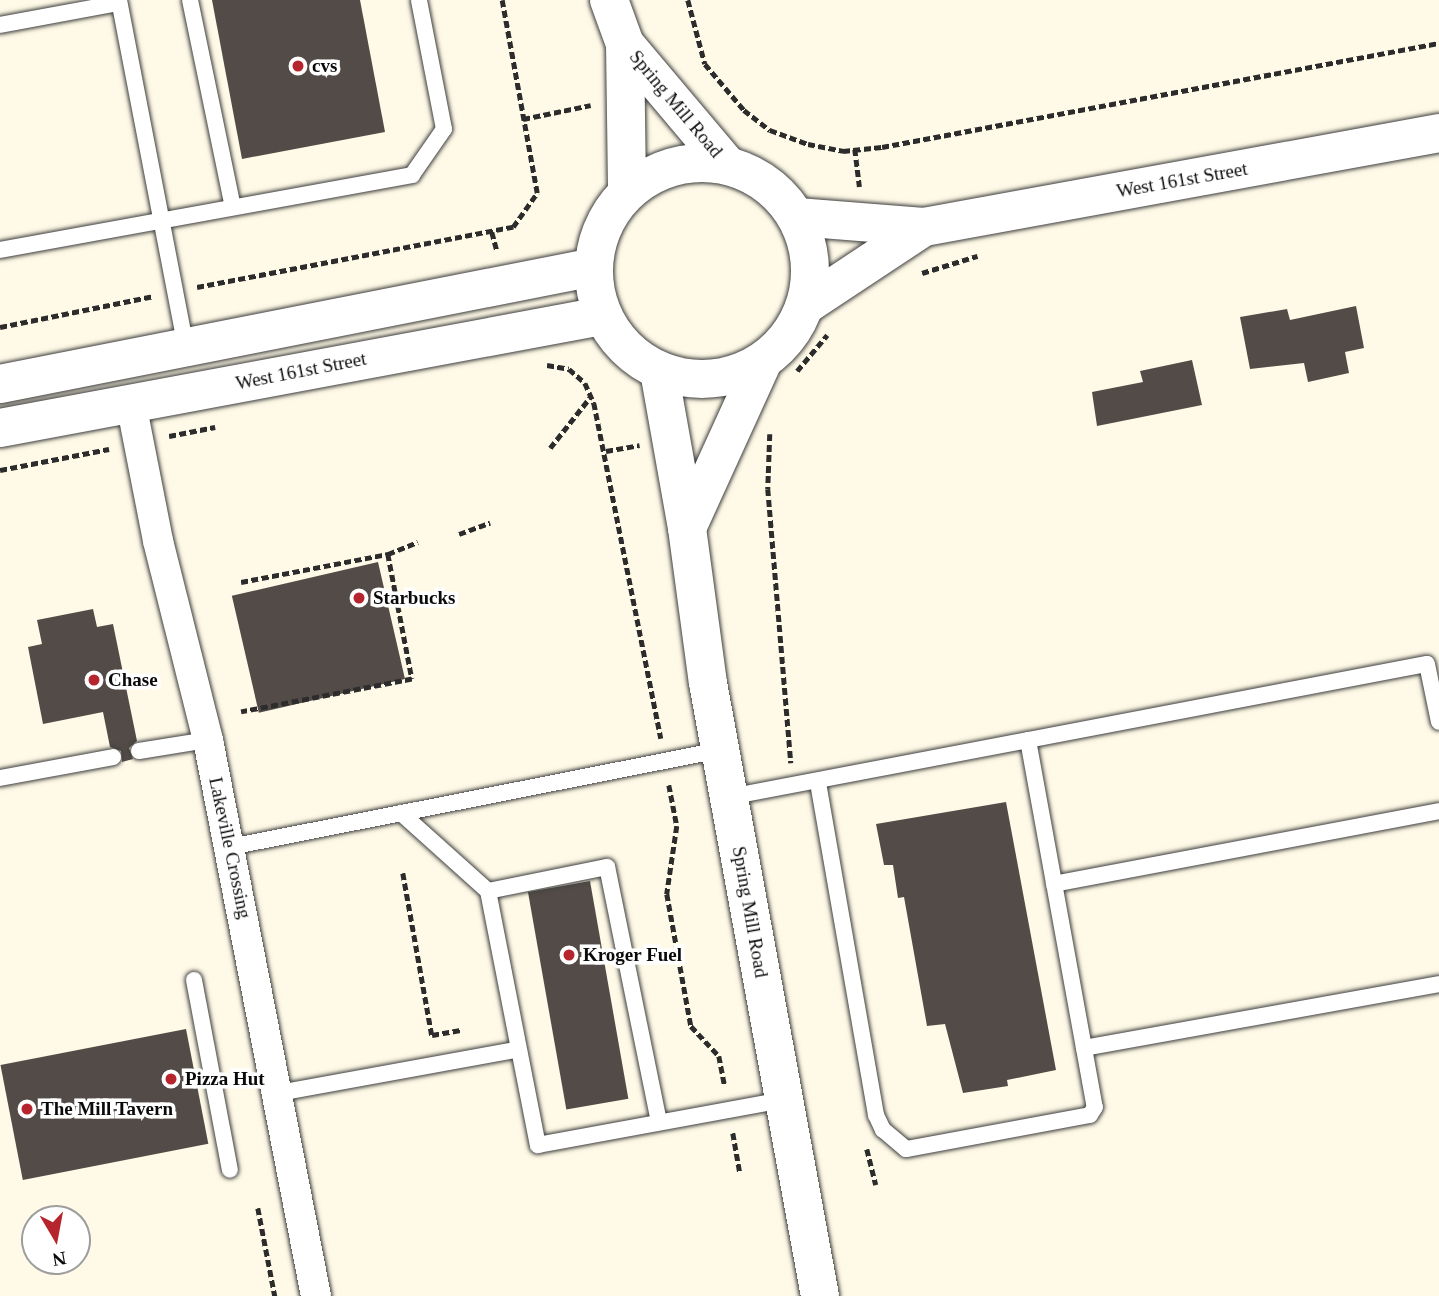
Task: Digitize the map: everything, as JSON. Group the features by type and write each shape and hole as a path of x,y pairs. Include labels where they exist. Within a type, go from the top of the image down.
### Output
{"street":[{"name":"Spring Mill Road","path":"609,0 625,44 627,192"},
{"name":"Spring Mill Road","path":"625,44 727,165"},
{"name":"West 161st Street","path":"797,217 924,227 1439,133"},
{"path":"687,528 779,368 789,336 820,315 811,275 808,245 797,217 779,194 754,176 727,165 691,163 657,172 627,192 605,221 594,267 594,290 602,316 635,358 659,371 694,380 779,368"},
{"name":"West 161st Street","path":"820,315 924,227"},
{"path":"0,384 594,267"},
{"name":"West 161st Street","path":"0,428 602,316"},
{"name":"Spring Mill Road","path":"659,371 687,528 720,750 820,1296"},
{"name":"Lakeville Crossing","path":"131,403 208,740 279,1093 316,1296"}],"lane":[{"path":"190,0 233,206"},
{"path":"0,250 412,175 444,129 419,0"},
{"path":"0,25 119,1 186,347"},
{"path":"729,797 1427,664 1439,722"},
{"path":"139,751 208,740"},
{"path":"818,781 876,1115 888,1136 906,1149 1090,1115 1095,1108 1028,740"},
{"path":"230,847 720,750"},
{"path":"0,778 113,757"},
{"path":"1054,884 1439,811"},
{"path":"401,813 488,891 516,1050 538,1145 784,1100"},
{"path":"488,891 607,867 659,1122"},
{"path":"194,980 230,1170"},
{"path":"1084,1048 1439,984"},
{"path":"279,1093 516,1050"}],"path":[{"path":"0,327 513,227 537,193 502,0"},
{"path":"688,0 705,64 729,96 770,130 808,144 843,150 882,147 1439,43"},
{"path":"914,278 985,253"},
{"path":"779,368 820,315"},
{"path":"540,365 569,369 585,383 601,425 677,826 667,894 688,1013 691,1026 719,1056 740,1173"},
{"path":"550,448 591,396"},
{"path":"770,420 768,489 795,785"},
{"path":"0,470 218,426"},
{"path":"459,534 490,523"},
{"path":"241,582 388,554 418,542"},
{"path":"241,712 412,679 388,554"},
{"path":"403,873 432,1035 461,1030"},
{"path":"866,1146 876,1185"},
{"path":"258,1208 275,1296"}],"building":[{"name":"cvs","path":"212,0 360,0 385,132 242,159"},
{"path":"1356,306 1364,348 1345,352 1349,373 1308,382 1304,363 1250,369 1240,317 1287,309 1290,320"},
{"path":"1192,360 1202,405 1097,426 1092,392 1143,382 1140,371"},
{"path":"378,562 405,679 259,713 232,596"},
{"path":"93,609 97,627 113,624 137,741 129,748 133,759 122,762 121,751 110,747 103,712 43,724 28,647 42,644 37,620"},
{"path":"1006,802 1056,1070 1007,1080 1008,1086 963,1093 945,1024 927,1026 904,897 898,898 893,865 884,865 876,824"},
{"path":"590,881 628,1099 566,1110 528,892"},
{"path":"186,1029 208,1144 23,1180 0,1065"}],"place":[{"name":"cvs","path":"298,66"},
{"name":"Starbucks","path":"359,598"},
{"name":"Chase","path":"94,680"},
{"name":"Kroger Fuel","path":"569,955"},
{"name":"Pizza Hut","path":"171,1079"},
{"name":"The Mill Tavern","path":"27,1109"}]}
